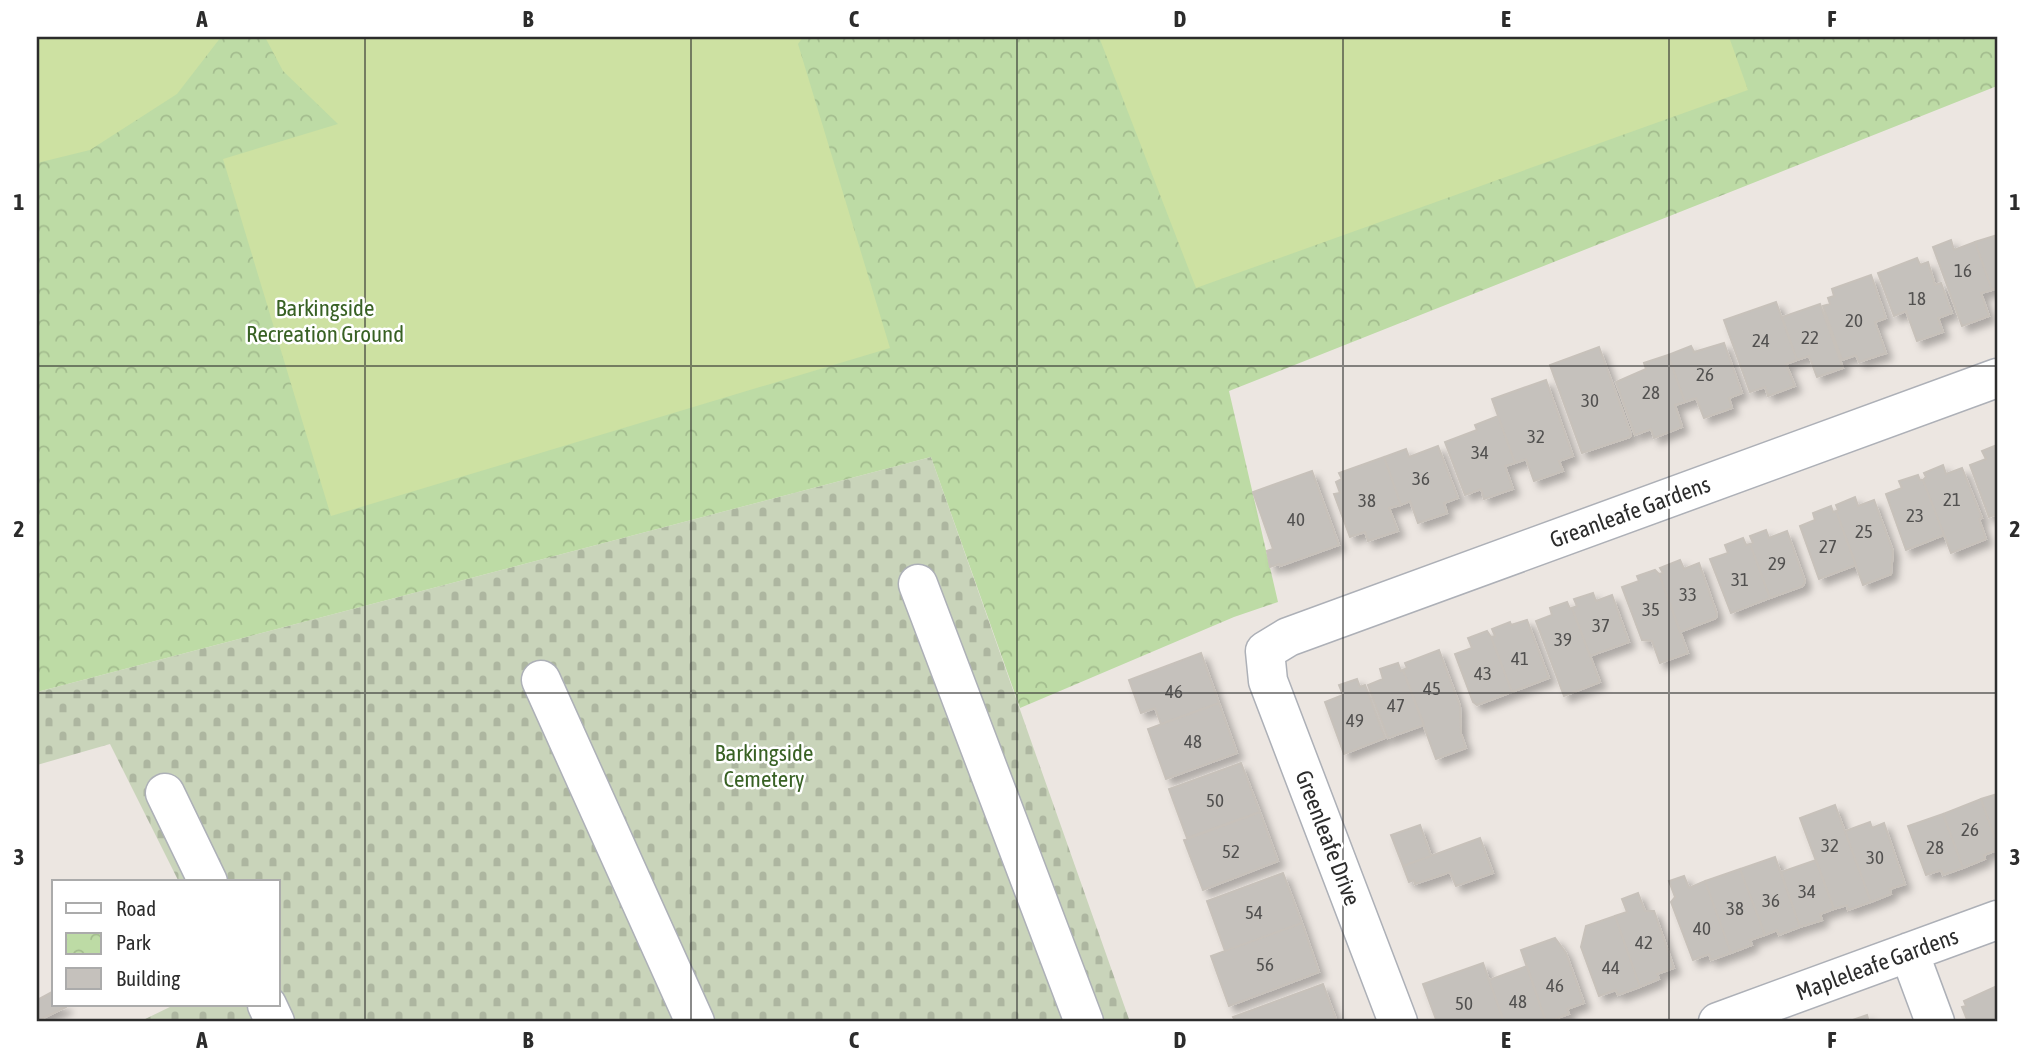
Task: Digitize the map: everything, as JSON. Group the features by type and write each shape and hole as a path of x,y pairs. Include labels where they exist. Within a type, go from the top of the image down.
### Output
{"street":[{"name":"Greanleafe Gardens","path":"1265,651 1288,636 1997,378"},
{"path":"918,584 1084,1022"},
{"name":"Greenleafe Drive","path":"1265,651 1268,681 1398,1022"},
{"path":"541,681 695,1022"},
{"path":"165,793 207,880"},
{"name":"Mapleleafe Gardens","path":"1718,1022 1997,920"},
{"path":"1909,952 1935,1022"},
{"path":"267,1006 275,1022"}],"green space":[{"name":"Barkingside Recreation Ground","path":"37,37 1997,37 1997,86 1229,391 1278,602 1234,617 1020,708 931,457 37,692"},
{"path":"37,37 221,37 177,94 90,150 37,163"},
{"path":"265,37 803,37 798,44 890,348 331,516 223,159 338,124 283,71"},
{"path":"1099,37 1729,37 1748,90 1196,288"},
{"name":"Barkingside Cemetery","path":"931,457 1130,1022 139,1022 172,1006 280,1006 280,880 178,880 110,744 37,765 37,692"}],"building":[{"path":"1997,235 1997,288 1992,290 1975,242"},
{"path":"1951,240 1954,250 1975,242 1992,290 1981,293 1989,316 1962,326 1933,247"},
{"path":"1917,258 1920,265 1928,262 1935,285 1941,283 1952,313 1938,318 1943,332 1917,341 1906,311 1894,316 1878,273"},
{"path":"1871,275 1886,318 1875,322 1886,353 1859,362 1856,355 1842,360 1823,306 1830,304 1828,298 1834,296 1832,289"},
{"path":"1776,302 1797,360 1786,364 1795,386 1768,396 1765,387 1750,392 1724,320"},
{"path":"1820,304 1843,368 1817,377 1809,356 1797,360 1782,317"},
{"path":"1724,343 1742,393 1729,398 1732,408 1704,418 1696,398 1685,402 1668,355 1691,346 1694,352"},
{"path":"1599,347 1631,434 1630,437 1582,453 1550,365"},
{"path":"1668,355 1685,402 1675,405 1682,427 1654,438 1651,429 1635,435 1616,382 1646,369 1644,363"},
{"path":"1546,380 1573,456 1559,461 1563,471 1534,481 1526,459 1515,463 1492,399"},
{"path":"1498,416 1515,463 1505,466 1513,489 1484,499 1481,489 1465,495 1445,442 1477,430 1475,425"},
{"path":"1997,445 1997,514 1989,517 1970,465 1986,459 1982,451"},
{"path":"1438,446 1458,498 1444,503 1447,513 1418,523 1410,501 1401,505 1384,457 1406,449 1409,457"},
{"path":"1384,457 1401,505 1389,508 1398,531 1368,541 1365,532 1350,537 1334,494 1340,493 1336,482 1342,479 1339,473"},
{"path":"1943,465 1946,474 1962,468 1982,518 1979,519 1986,539 1951,553 1923,480 1926,477 1924,473"},
{"path":"1312,471 1339,545 1270,567 1267,551 1273,549 1253,492"},
{"path":"1918,475 1920,480 1923,480 1944,535 1906,550 1886,494 1902,488 1899,481"},
{"path":"1855,497 1858,506 1874,500 1893,551 1891,574 1863,585 1836,511 1836,505"},
{"path":"1831,506 1833,512 1836,511 1856,565 1819,579 1800,526 1815,520 1813,513"},
{"path":"1766,530 1769,538 1787,531 1805,581 1803,586 1770,598 1750,544 1753,543 1750,536"},
{"path":"1743,538 1746,545 1750,544 1770,598 1731,613 1710,559 1728,553 1725,545"},
{"path":"1680,560 1684,569 1699,563 1717,614 1716,618 1680,632 1659,574 1663,573 1660,568"},
{"path":"1655,570 1659,574 1688,653 1660,663 1652,641 1642,640 1622,587 1639,581 1637,576"},
{"path":"1593,593 1596,601 1612,595 1629,642 1590,656 1572,608 1577,606 1574,599"},
{"path":"1567,602 1570,609 1572,608 1600,682 1564,696 1536,621 1552,615 1550,608"},
{"path":"1527,620 1549,678 1512,692 1491,637 1495,636 1492,629 1510,622 1511,625"},
{"path":"1487,631 1512,692 1477,705 1473,702 1455,654 1472,648 1468,638"},
{"path":"1439,650 1460,706 1461,734 1466,748 1436,759 1403,670 1407,668 1405,663"},
{"path":"1201,653 1219,703 1161,724 1155,708 1141,713 1129,680"},
{"path":"1398,663 1424,725 1388,738 1368,685 1383,679 1380,669"},
{"path":"1357,679 1360,687 1365,685 1385,738 1344,754 1325,702 1343,695 1339,685"},
{"path":"1219,703 1237,753 1166,779 1148,729"},
{"path":"1241,763 1260,812 1187,838 1169,789"},
{"path":"1997,794 1997,844 1981,799"},
{"path":"1981,799 1997,850 1984,855 1985,859 1963,868 1943,814"},
{"path":"1835,805 1871,902 1848,910 1847,905 1834,909 1800,818"},
{"path":"1260,812 1278,861 1203,890 1184,840"},
{"path":"1943,814 1963,868 1943,875 1941,870 1926,875 1908,826"},
{"path":"1870,822 1872,828 1884,823 1905,884 1890,889 1891,894 1871,902 1845,831"},
{"path":"1420,825 1431,856 1403,866 1391,835"},
{"path":"1480,838 1493,873 1456,886 1450,872 1415,884 1414,880 1409,882 1403,866"},
{"path":"1775,857 1800,927 1779,935 1777,930 1765,935 1740,869"},
{"path":"1816,860 1834,909 1820,914 1822,920 1800,927 1781,872"},
{"path":"1740,869 1765,935 1750,940 1752,945 1731,953 1705,881"},
{"path":"1283,873 1302,923 1225,951 1207,901"},
{"path":"1684,876 1689,888 1705,881 1731,953 1711,960 1709,954 1693,960 1671,902 1675,897 1669,881"},
{"path":"1638,893 1645,911 1654,911 1674,968 1657,974 1659,979 1640,987 1615,916 1627,912 1622,899"},
{"path":"1615,916 1640,987 1618,995 1616,990 1599,996 1581,947 1586,926"},
{"path":"1302,923 1319,972 1229,1006 1211,956"},
{"path":"1555,938 1566,953 1584,1003 1567,1009 1569,1014 1546,1022 1521,950"},
{"path":"1483,963 1504,1022 1437,1022 1423,984"},
{"path":"1527,966 1546,1022 1504,1022 1489,980"},
{"path":"1323,984 1337,1022 1236,1022 1233,1017"},
{"path":"1997,986 1997,1022 1968,1022 1962,1007 1966,1006 1964,1001"},
{"path":"52,992 52,1006 66,1007 37,1021 37,1000"},
{"path":"1867,1015 1869,1022 1847,1022"}]}
